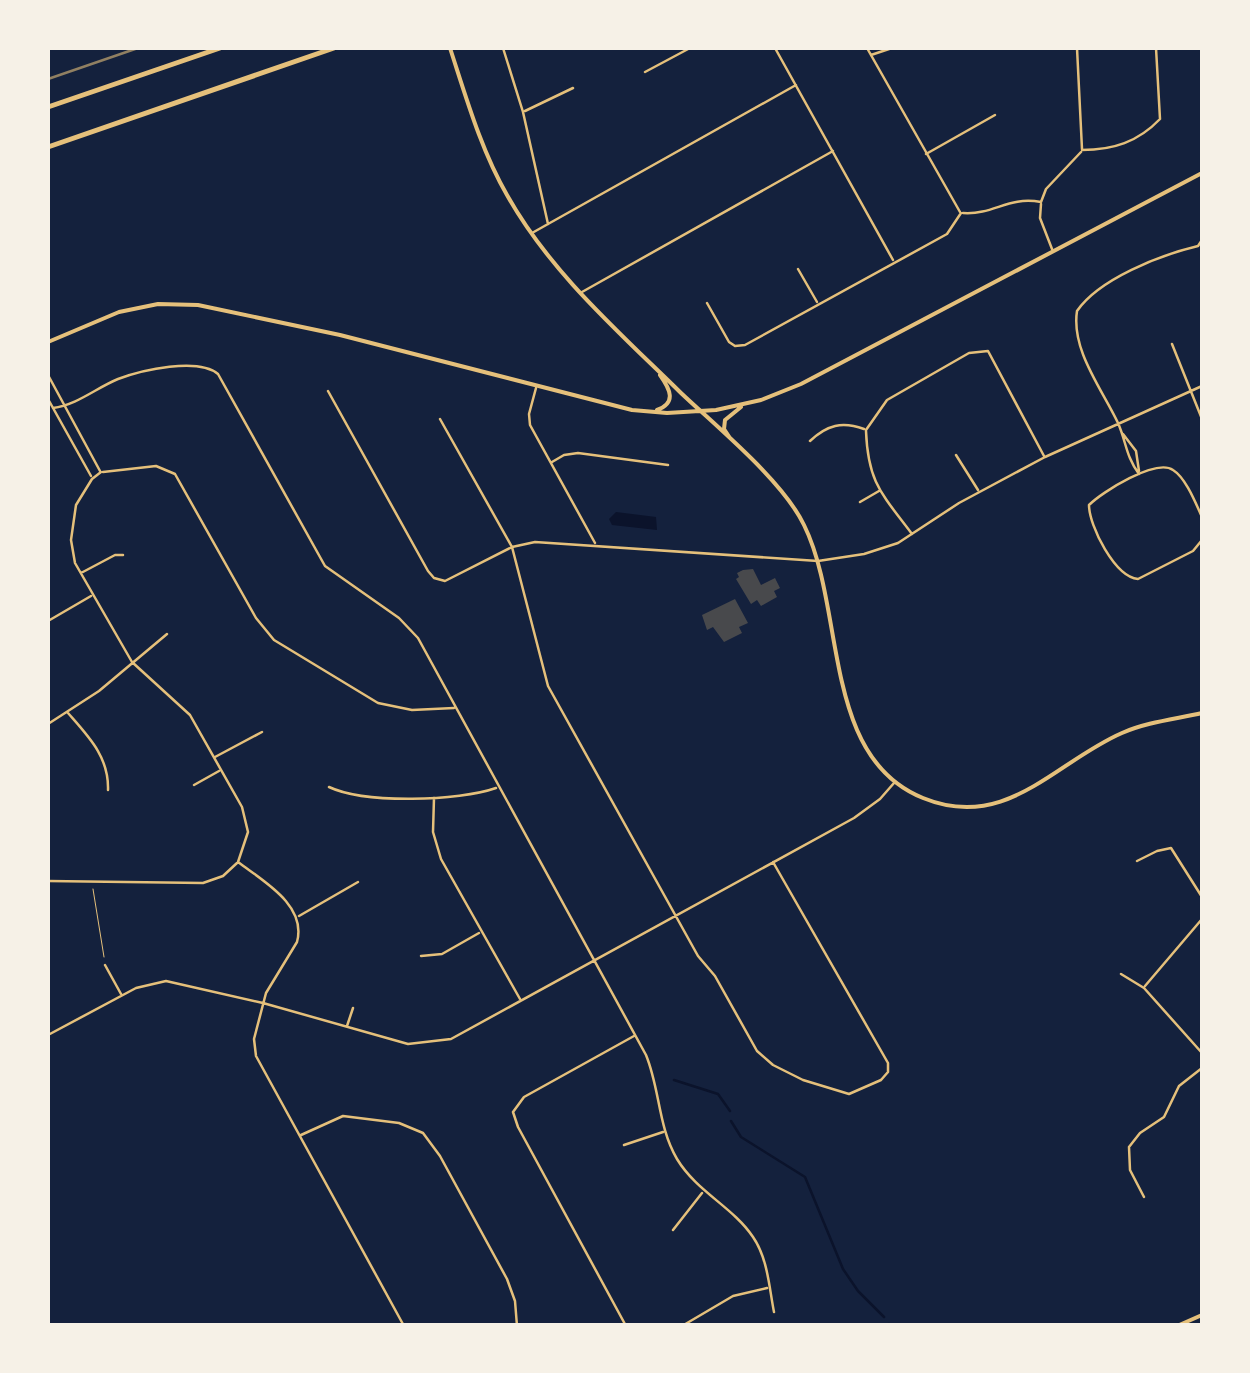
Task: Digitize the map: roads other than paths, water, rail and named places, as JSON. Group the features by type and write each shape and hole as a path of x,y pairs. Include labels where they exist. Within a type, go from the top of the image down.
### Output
{"highway":[{"path":"48,107 220,48"},
{"path":"48,147 334,48"}],"main road":[{"path":"450,48 487,154 531,234 581,292 792,506 804,525 818,560 856,730 869,754 895,783 923,798 955,806 999,802 1027,792 1121,733 1202,713"},
{"path":"735,446 724,428 728,415 800,384 1202,172"},
{"path":"48,342 119,312 158,304 198,304 651,412 701,412 748,404"},
{"path":"651,364 671,394 666,405 651,412"},
{"path":"1177,1326 1202,1315"}],"street":[{"path":"503,48 523,112 548,224"},
{"path":"645,72 690,48"},
{"path":"775,48 894,262"},
{"path":"867,48 961,213"},
{"path":"871,55 892,48"},
{"path":"1052,249 1040,218 1042,202 1046,189 1082,150 1077,48"},
{"path":"1082,150 1116,147 1160,119 1156,48"},
{"path":"531,234 796,85"},
{"path":"523,112 573,88"},
{"path":"926,154 994,114"},
{"path":"581,292 833,152"},
{"path":"961,213 976,214 1012,200 1042,202"},
{"path":"708,303 725,335 735,346 745,344 947,234 961,213"},
{"path":"1139,474 1080,345 1077,311 1086,298 1121,277 1173,251 1200,248 1202,240"},
{"path":"798,269 818,304"},
{"path":"1172,344 1202,419"},
{"path":"912,534 879,491 868,468 866,430 887,400 969,353 988,351 1045,457"},
{"path":"53,408 65,407 120,378 192,364 212,368 222,380 325,566 418,638 636,1036 652,1070 664,1131 677,1160 703,1192 743,1224 755,1239 764,1260 774,1312"},
{"path":"48,375 101,472"},
{"path":"328,391 428,571 440,580 452,579 512,546 555,541 818,560 886,548 1045,457 1202,386"},
{"path":"537,387 529,420 596,544"},
{"path":"48,399 92,479"},
{"path":"440,418 512,546 548,686 698,956 715,976 763,1058 803,1080 852,1094 877,1083 888,1072 888,1062 773,862"},
{"path":"810,442 837,424 866,430"},
{"path":"1122,434 1129,437 1136,451 1139,474"},
{"path":"550,463 578,453 668,465"},
{"path":"956,455 979,492"},
{"path":"48,881 203,884 223,876 238,862 246,842 247,821 190,715 132,662 80,573 71,550 73,516 92,479 101,472 164,467 175,474 256,618 274,640 378,703 412,710 454,708"},
{"path":"1202,517 1171,468 1162,467 1139,474 1089,505 1090,520 1119,572 1130,579 1138,580 1193,551 1202,540"},
{"path":"860,502 879,491"},
{"path":"80,573 115,555 124,555"},
{"path":"48,622 92,595"},
{"path":"48,724 99,691 167,634"},
{"path":"68,712 102,755 109,777 108,790"},
{"path":"214,757 262,732"},
{"path":"194,785 220,770"},
{"path":"48,1035 130,990 175,981 408,1044 451,1039 854,818 895,783"},
{"path":"329,787 352,795 434,798 471,796 498,787"},
{"path":"434,798 434,832 441,859 520,1000"},
{"path":"1137,862 1157,850 1171,848 1202,897"},
{"path":"238,862 283,898 296,917 297,942 270,982 263,1003 254,1038 256,1056 404,1326"},
{"path":"296,917 358,882"},
{"path":"1144,988 1202,918"},
{"path":"421,956 442,954 480,932"},
{"path":"105,965 121,995"},
{"path":"1121,974 1144,988 1202,1054"},
{"path":"346,1028 353,1008"},
{"path":"626,1326 514,1121 513,1112 517,1103 636,1036"},
{"path":"1144,1197 1130,1170 1127,1151 1132,1140 1164,1117 1177,1088 1202,1068"},
{"path":"299,1136 344,1116 399,1123 423,1133 500,1263 515,1302 517,1326"},
{"path":"624,1145 664,1131"},
{"path":"673,1230 703,1192"},
{"path":"682,1326 733,1296 769,1287"},
{"path":"48,1324 60,1325"}],"water":[{"path":"616,512 656,517 657,530 612,525 609,519"}],"waterway":[{"path":"674,1080 718,1094 730,1111"},
{"path":"731,1121 741,1137 805,1177 843,1269 884,1317"}],"tram line":[{"path":"48,79 138,48"}]}
